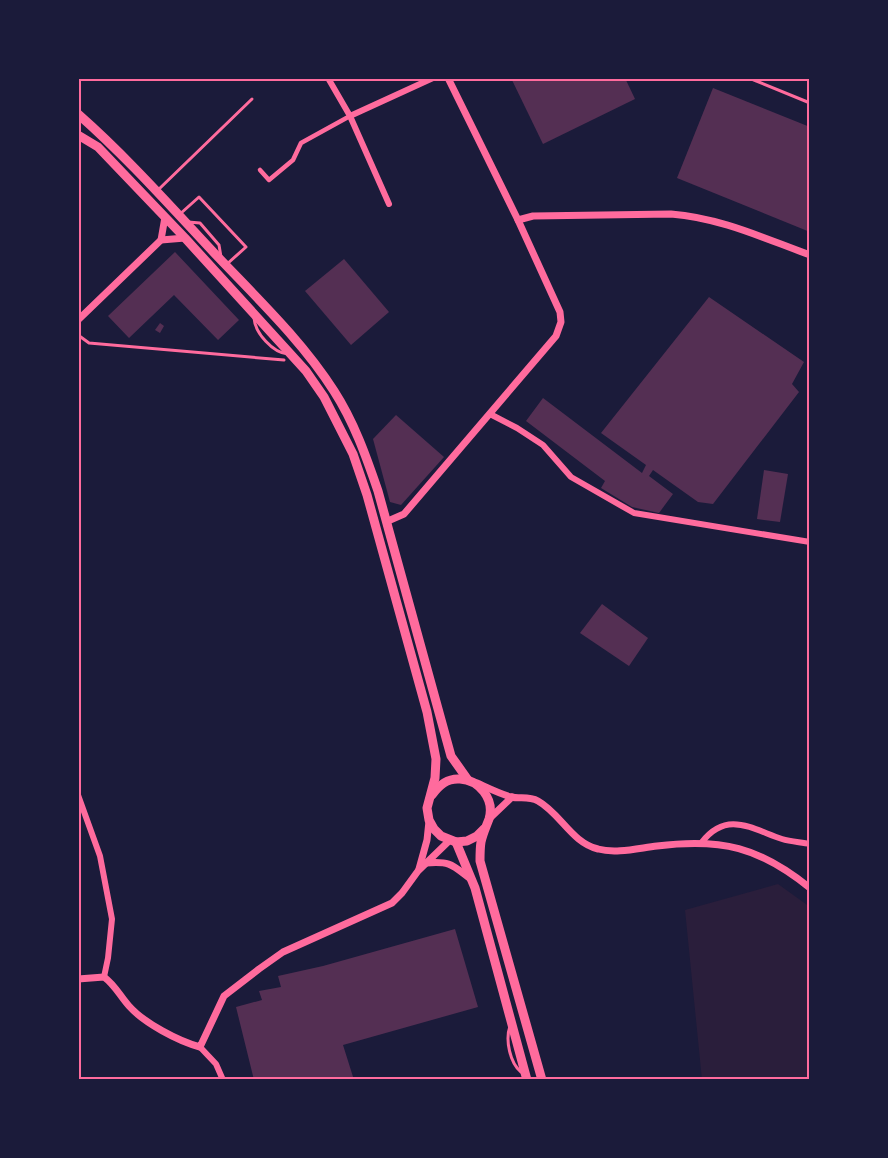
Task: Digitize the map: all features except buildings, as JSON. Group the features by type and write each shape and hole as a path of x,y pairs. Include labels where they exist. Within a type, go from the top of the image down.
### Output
{"main road":[{"path":"78,114 157,191 315,363 349,416 364,451 388,521 451,756 470,781 484,791 488,797 489,819 480,844 480,861 542,1080"},
{"path":"78,135 98,147 255,313 288,357 306,371 338,422 353,454 377,525 427,712 436,759 435,778 427,808 429,820 441,836 453,841 467,841 484,829"},
{"path":"430,796 446,781 457,779 470,781"},
{"path":"453,841 472,880 526,1077"}],"street":[{"path":"328,78 350,116 389,204"},
{"path":"260,170 269,180 293,160 301,143 350,116 433,78"},
{"path":"388,521 404,514 556,336 561,322 560,312 518,220 448,78"},
{"path":"518,220 533,216 671,214 694,216 718,221 810,255"},
{"path":"78,320 161,240 165,217"},
{"path":"161,240 185,238"},
{"path":"490,414 543,445 571,477 634,513 810,542"},
{"path":"470,781 512,797 536,800 552,811 580,840 594,849 611,850 702,842 734,847 754,853 783,867 810,888"},
{"path":"78,795 100,856 112,919 104,977"},
{"path":"489,819 512,797"},
{"path":"418,871 427,840 429,820"},
{"path":"702,842 713,830 730,824 750,826 781,838 810,844"},
{"path":"200,1047 224,996 283,952 392,903 418,871 453,841"},
{"path":"426,863 452,864 472,880"},
{"path":"78,979 104,977 113,984 128,1005 139,1015 185,1042 200,1047 216,1064 223,1080"}],"lane":[{"path":"749,78 810,103"},
{"path":"157,191 252,99"},
{"path":"182,219 199,197 246,247 223,262"},
{"path":"78,335 89,343 288,357"}],"shaded area":[{"path":"778,884 810,907 810,1080 702,1080 685,910"}]}
